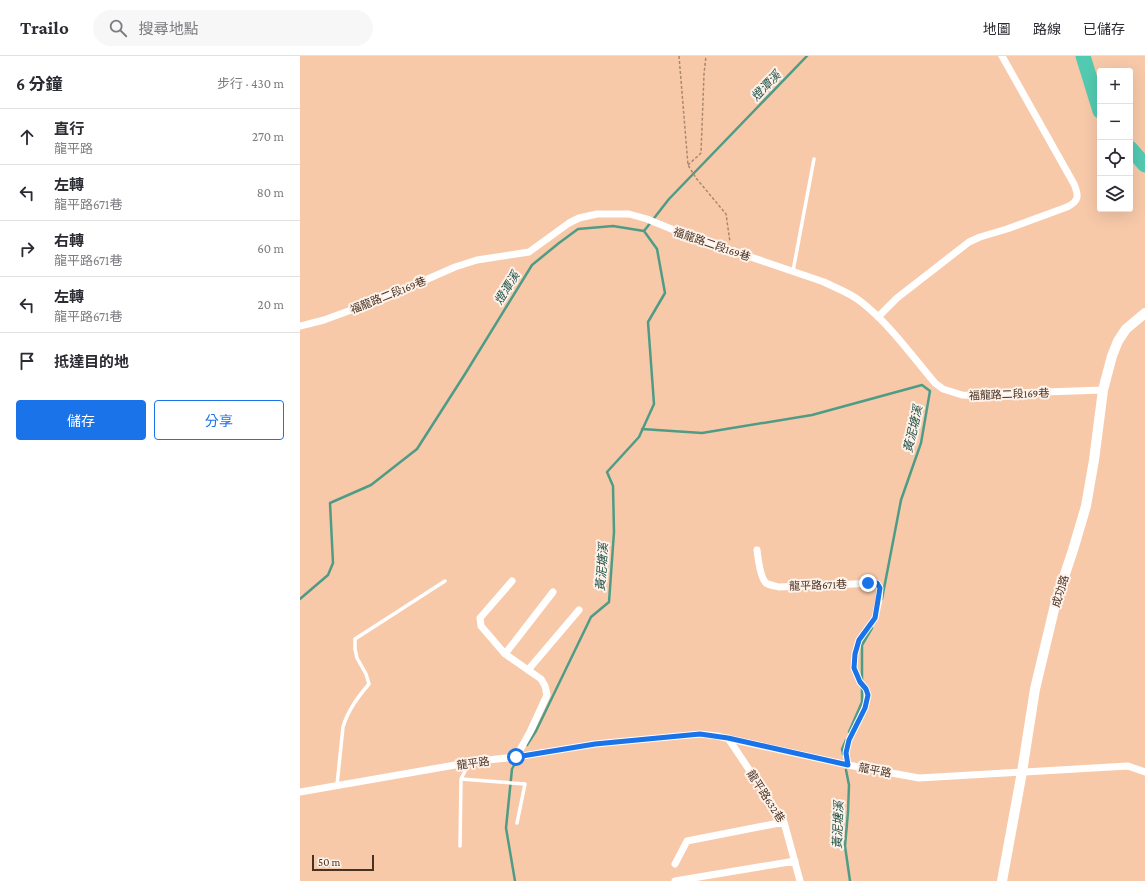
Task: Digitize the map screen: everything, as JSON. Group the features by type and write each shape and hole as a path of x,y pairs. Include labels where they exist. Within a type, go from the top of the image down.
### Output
{"street":[{"path":"878,317 897,298 969,242 980,236 1007,229 1067,207 1074,203 1077,198 1077,192 1074,184 1002,56"},
{"name":"福龍路二段169巷","path":"300,326 324,320 389,296 456,267 477,260 529,252 569,223 579,218 597,214 629,214 647,219 686,235 824,282 859,300 893,331 935,383 943,389 962,395 984,396 1013,393 1103,390"},
{"name":"成功路","path":"1002,881 1022,772 1035,689 1056,601 1086,506 1094,460 1103,390 1112,356 1118,341 1126,329 1145,313"},
{"name":"龍平路671巷","path":"757,550 762,576 765,582 771,585 779,587 877,583 880,588 875,618 859,640 855,654 854,668 868,695 865,708 849,740 846,753 848,765"},
{"path":"512,581 480,618 481,626 505,654 541,679 545,686 547,695 530,732 516,757"},
{"path":"505,654 553,592"},
{"path":"528,670 579,610"},
{"name":"龍平路","path":"300,792 469,763 595,744 700,734 728,738 848,765 919,778 1128,766 1145,772"},
{"name":"龍平路632巷","path":"728,738 784,822 800,881"},
{"path":"675,864 687,841 784,822"},
{"path":"674,881 795,861"}],"lane":[{"path":"793,272 814,159"},
{"path":"337,785 345,719 359,696 369,684 366,674 357,658 355,639 445,581"},
{"path":"460,846 461,780 469,763"},
{"path":"461,780 525,784 517,823"}],"path":[{"path":"678,56 688,165 696,178 726,214 731,250"},
{"path":"688,165 701,153 706,56"}],"waterway":[{"name":"燈潭溪","path":"300,599 328,575 333,563 330,503 371,485 417,449 532,265 578,229 613,226 644,231 669,199 807,56"},
{"path":"1083,56 1098,104"},
{"path":"1133,151 1145,165"},
{"name":"黃泥塘溪","path":"527,745 536,731 591,617 609,602 614,532 613,486 607,472 639,437 654,404 648,322 665,293 657,249 644,231"},
{"name":"黃泥塘溪","path":"642,429 702,433 812,415 922,385 930,391 921,443 901,500 882,599"},
{"name":"黃泥塘溪","path":"862,680 862,645 872,628"},
{"name":"黃泥塘溪","path":"849,732 862,702 862,687"},
{"name":"黃泥塘溪","path":"843,754 842,749 846,740"},
{"name":"黃泥塘溪","path":"515,881 506,828 512,769 517,760"},
{"name":"黃泥塘溪","path":"846,770 849,785 845,846 850,881"}],"route":[{"path":"516,757 595,744 700,734 728,738 848,765 846,753 849,740 865,708 868,695 854,668 855,654 859,640 875,618 880,588 877,583 868,583"}]}
